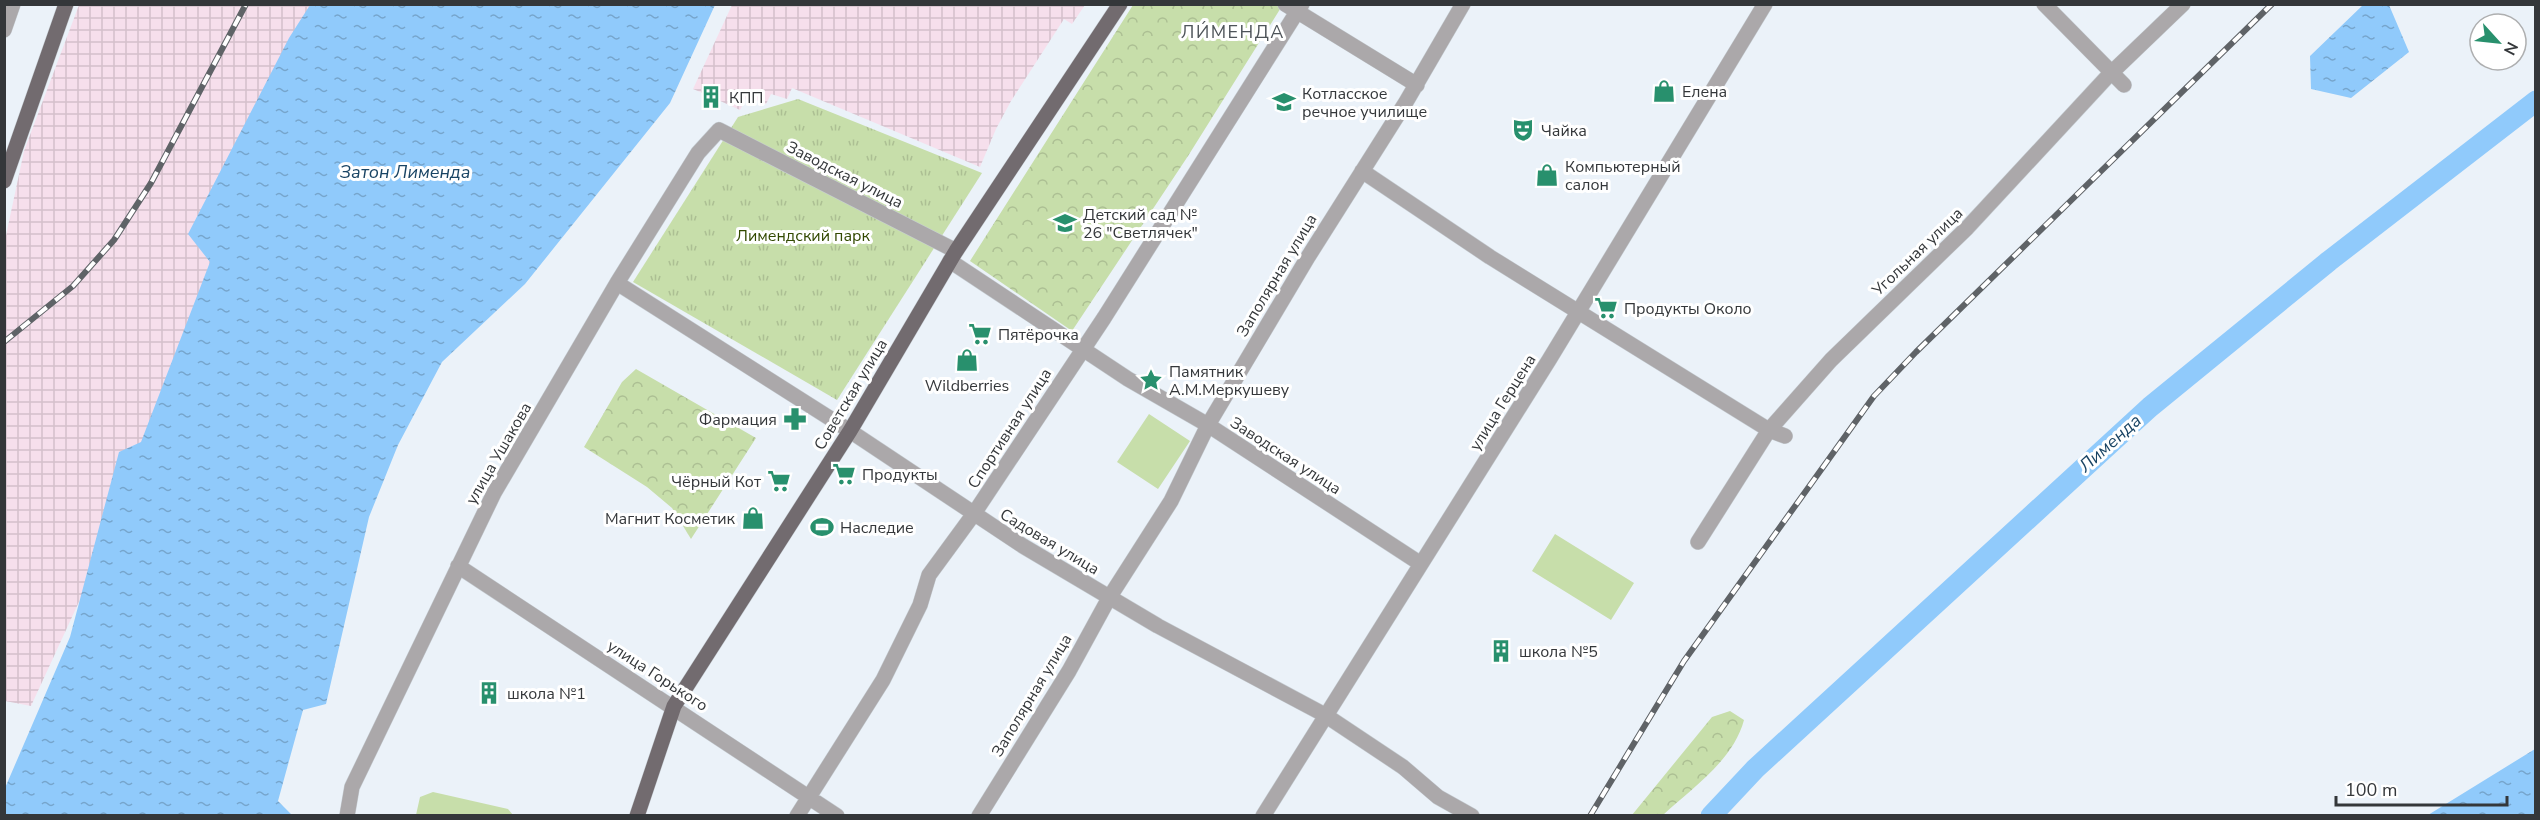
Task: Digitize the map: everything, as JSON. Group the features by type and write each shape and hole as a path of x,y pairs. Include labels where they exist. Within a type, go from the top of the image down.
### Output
{"main road":[{"path":"4,181 66,4"},
{"name":"Советская улица","path":"637,816 674,706 850,431 953,256 1120,4"}],"street":[{"path":"4,30 13,4"},
{"name":"Заполярная улица","path":"979,816 1069,671 1109,598 1171,501 1208,425 1308,257 1417,84 1463,4"},
{"name":"улица Герцена","path":"1263,816 1579,310 1765,4"},
{"path":"2044,4 2124,85"},
{"name":"Угольная улица","path":"1698,542 1769,430 1831,360 1967,228 2112,72 2183,4"},
{"path":"1295,7 1417,84"},
{"name":"Спортивная улица","path":"797,816 883,680 920,605 929,575 973,515 1104,318 1295,7"},
{"name":"Заводская улица","path":"719,130 953,256 1082,349 1208,425 1420,564"},
{"name":"улица Ушакова","path":"347,816 352,787 494,493 617,283 698,153 719,130"},
{"path":"1362,171 1490,257 1579,310 1769,430 1785,436"},
{"name":"Садовая улица","path":"617,283 850,431 973,515 1109,598 1325,715 1403,767 1438,797 1472,816"},
{"name":"улица Горького","path":"458,566 674,706 837,816"}],"shaded area":[{"path":"732,4 1085,5 1072,24 1064,19 1011,101 980,167 792,88 787,99 771,94 766,104 747,96 740,110 718,100 715,105 703,99 705,94 693,89"},
{"path":"79,5 354,5 31,706 5,701 5,240 24,151"}],"green space":[{"path":"1280,4 1282,6 1188,156 1072,331 970,261 1133,5"},
{"name":"Лимендский парк","path":"798,99 982,173 837,400 633,282 738,117"},
{"path":"636,369 756,438 691,539 672,508 647,487 584,447 622,382"},
{"path":"1149,414 1190,441 1158,489 1117,462"},
{"path":"1555,534 1634,583 1611,620 1532,571"},
{"path":"1730,711 1744,720 1731,748 1710,773 1663,815 1632,815 1712,717"},
{"path":"433,792 508,809 513,815 416,815 420,797"}],"water":[{"name":"Затон Лименда","path":"310,5 715,5 670,103 525,284 442,362 398,445 369,517 326,704 303,710 278,801 292,815 5,815 5,788 70,637 119,452 141,442 210,262 188,234 289,38"},
{"path":"2363,5 2389,5 2409,52 2351,98 2311,89 2310,56"},
{"path":"2535,749 2535,815 2428,815"}],"waterway":[{"name":"Лименда","path":"1711,816 1755,769 2150,407 2329,261 2536,101"}],"railway":[{"path":"4,342 73,286 114,240 151,183 246,4"},
{"path":"1590,816 1684,661 1874,396 1916,352 2272,4"}],"place":[{"name":"Елена","path":"1664,91"},
{"name":"КПП","path":"711,97"},
{"name":"Котласское речное училище","path":"1284,102"},
{"name":"Чайка","path":"1523,130"},
{"name":"Компьютерный салон","path":"1547,175"},
{"name":"Детский сад № 26 \"Светлячек\"","path":"1065,223"},
{"name":"Продукты Около","path":"1606,308"},
{"name":"Пятёрочка","path":"980,334"},
{"name":"Wildberries","path":"967,360"},
{"name":"Памятник А.М.Меркушеву","path":"1151,380"},
{"name":"Фармация","path":"795,419"},
{"name":"Продукты","path":"844,474"},
{"name":"Чёрный Кот","path":"779,481"},
{"name":"Магнит Косметик","path":"753,518"},
{"name":"Наследие","path":"822,527"},
{"name":"школа №5","path":"1501,651"},
{"name":"школа №1","path":"489,693"}],"district":[{"name":"ЛИ́МЕНДА","path":"1233,32"}]}
